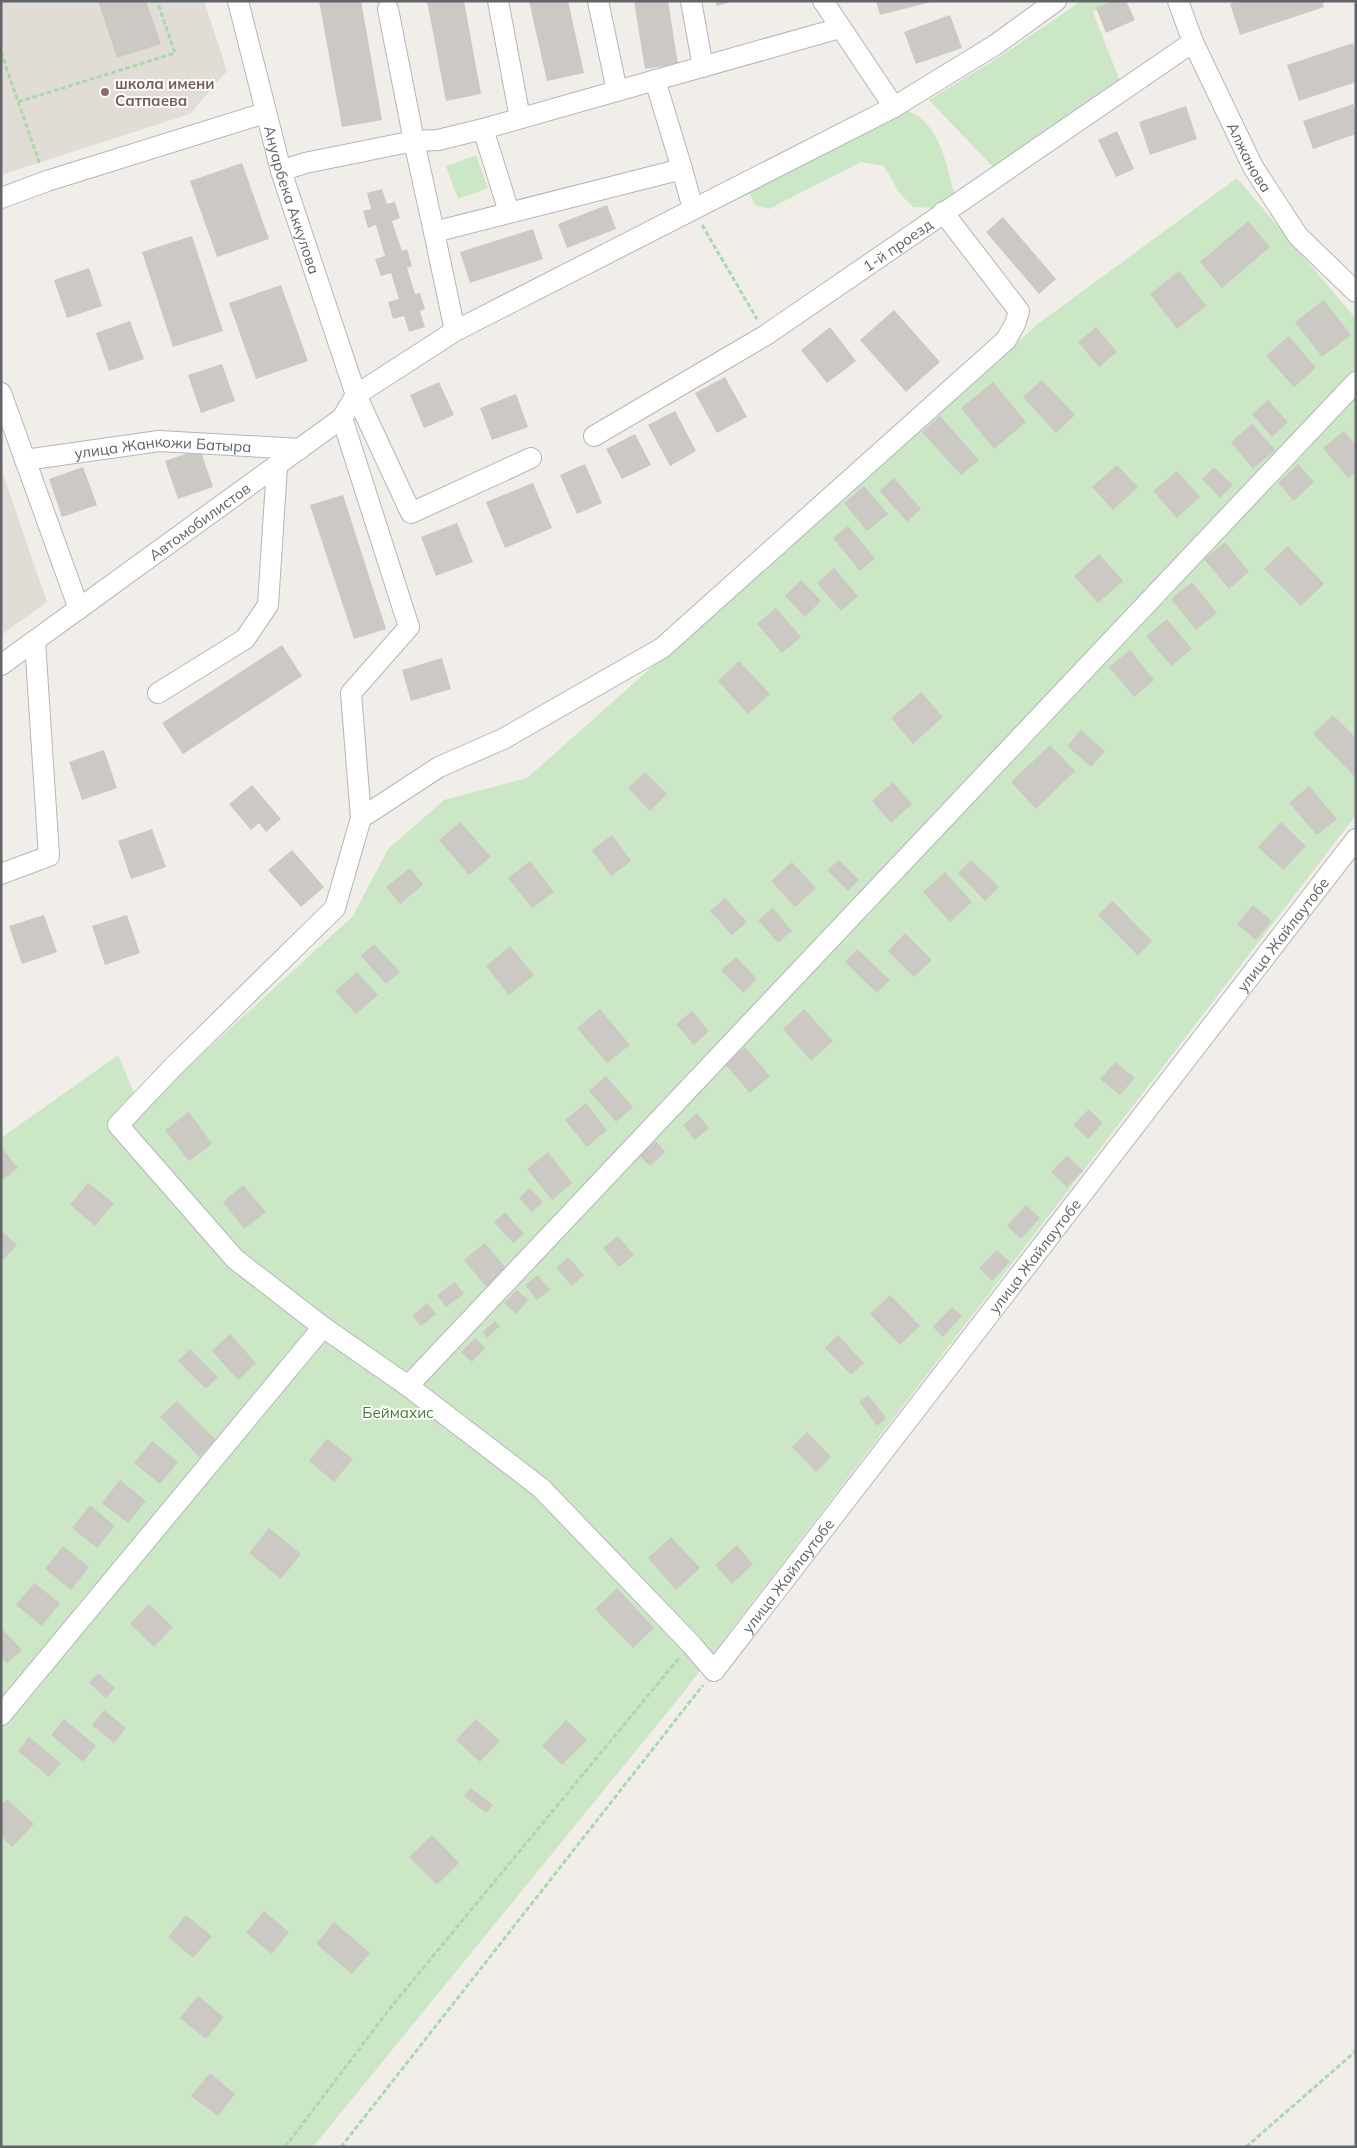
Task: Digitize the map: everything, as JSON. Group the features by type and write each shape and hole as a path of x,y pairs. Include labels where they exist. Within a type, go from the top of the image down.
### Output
{"street":[{"name":"Ануарбека Аккулова","path":"238,1 280,170 356,395 411,513 530,458"},
{"path":"498,1 520,118"},
{"path":"598,1 617,91"},
{"path":"691,1 704,66"},
{"path":"824,1 840,28 894,107"},
{"path":"356,395 455,331 894,107 995,45 1056,1"},
{"name":"Алжанова","path":"1178,1 1193,42 1253,167 1298,236 1356,292"},
{"path":"388,9 455,331"},
{"path":"280,170 305,163 414,141 438,140 840,28"},
{"name":"1-й проезд","path":"594,436 766,335 1193,42"},
{"path":"655,80 693,209"},
{"path":"1,198 47,181 265,114"},
{"path":"483,128 509,212"},
{"path":"434,232 682,169"},
{"path":"361,818 439,767 503,739 662,648 1006,340 1015,324 1019,311 943,212"},
{"path":"408,1386 1356,382"},
{"path":"1,393 79,609"},
{"name":"Автомобилистов","path":"1,666 342,418 356,395"},
{"path":"342,418 409,627 351,693 361,818 335,908 174,1066 118,1125 235,1259 408,1386 541,1488 691,1644 714,1671"},
{"name":"улица Жанкожи Батыра","path":"25,460 159,441 300,449"},
{"path":"158,693 245,639 268,605 276,466"},
{"path":"1,874 49,856 35,641"},
{"name":"улица Жайлаутобе","path":"714,1671 1356,839"},
{"path":"1,1715 324,1326"}],"path":[{"path":"18,102 175,53 158,1"},
{"path":"1,52 47,181"},
{"path":"693,209 766,335"},
{"path":"285,2147 391,2007 691,1644"},
{"path":"341,2147 714,1671"},
{"path":"1246,2147 1356,2051"}],"shaded area":[{"name":"школа имени Сатпаева","path":"1,1 204,1 227,71 190,114 1,175"},
{"path":"1,468 47,602 1,635"}],"green space":[{"path":"1081,1 1108,1 1093,12 1121,84 993,167 929,100 1001,56"},
{"path":"908,111 928,125 935,135 948,169 954,193 933,208 913,207 900,194 884,166 861,162 769,209 755,205 747,189"},
{"path":"476,155 488,188 458,199 446,166"},
{"name":"Беймахис","path":"1237,178 1356,319 1356,815 679,1698 313,2147 1,2147 1,1138 118,1055 141,1110 353,916 388,849 444,800 527,778 1039,323"}],"building":[{"path":"98,1 146,1 161,44 117,58"},
{"path":"319,1 361,1 382,120 342,127"},
{"path":"427,1 464,1 481,94 446,101"},
{"path":"529,1 568,1 584,73 547,81"},
{"path":"634,1 668,1 678,64 645,69"},
{"path":"715,1 730,1 730,2 717,6"},
{"path":"876,1 931,1 931,2 880,15"},
{"path":"1111,1 1126,1 1135,20 1106,33 1096,8"},
{"path":"1238,1 1322,1 1324,7 1240,35 1230,4"},
{"path":"950,15 962,48 916,64 904,32"},
{"path":"1353,43 1356,51 1356,82 1299,101 1287,65"},
{"path":"1353,104 1356,113 1356,134 1313,149 1303,121"},
{"path":"1186,106 1197,139 1150,155 1139,122"},
{"path":"1117,131 1134,169 1116,177 1098,140"},
{"path":"242,163 269,239 217,257 190,181"},
{"path":"382,189 387,204 395,202 400,218 392,221 402,251 407,249 412,266 407,268 415,294 420,293 425,309 420,311 425,327 409,332 404,316 393,319 388,302 399,299 391,273 381,276 375,259 385,256 376,225 368,228 363,211 371,209 367,193"},
{"path":"607,205 616,229 567,248 558,224"},
{"path":"1003,217 1056,279 1039,294 986,232"},
{"path":"1248,221 1270,247 1222,288 1200,262"},
{"path":"533,229 543,259 470,283 460,252"},
{"path":"192,236 223,331 173,347 142,252"},
{"path":"89,268 102,306 67,318 54,280"},
{"path":"1179,271 1206,306 1177,329 1150,294"},
{"path":"281,285 308,361 256,379 229,303"},
{"path":"1324,300 1351,335 1322,357 1295,322"},
{"path":"894,310 940,362 906,392 860,340"},
{"path":"130,321 144,359 109,371 96,333"},
{"path":"830,327 856,361 827,383 801,350"},
{"path":"1096,327 1117,352 1099,367 1078,342"},
{"path":"1289,336 1316,368 1294,387 1266,356"},
{"path":"222,364 235,401 201,413 188,375"},
{"path":"725,377 747,417 717,433 695,393"},
{"path":"1042,380 1075,415 1056,433 1023,397"},
{"path":"439,382 454,415 424,428 410,395"},
{"path":"993,382 1026,422 994,449 961,408"},
{"path":"516,394 528,427 492,440 480,408"},
{"path":"1268,400 1288,422 1272,437 1252,414"},
{"path":"675,411 696,451 670,466 648,425"},
{"path":"940,416 979,460 961,475 922,432"},
{"path":"1252,424 1275,450 1253,469 1231,442"},
{"path":"1344,431 1356,445 1356,472 1348,478 1323,448"},
{"path":"635,434 651,465 622,479 606,449"},
{"path":"200,449 213,487 178,499 165,461"},
{"path":"585,464 602,503 577,514 560,475"},
{"path":"1298,464 1314,482 1294,501 1278,483"},
{"path":"1117,465 1138,487 1113,510 1092,487"},
{"path":"83,467 97,505 62,517 49,479"},
{"path":"1214,467 1233,485 1220,498 1202,479"},
{"path":"1177,471 1200,497 1177,518 1153,491"},
{"path":"894,478 921,509 907,522 880,491"},
{"path":"533,483 552,528 505,548 486,502"},
{"path":"864,486 888,514 867,531 844,503"},
{"path":"343,495 386,629 354,639 310,505"},
{"path":"457,523 473,562 436,576 421,537"},
{"path":"848,526 875,558 860,571 833,538"},
{"path":"1225,542 1249,572 1229,589 1204,559"},
{"path":"1288,546 1324,584 1301,606 1264,569"},
{"path":"1099,554 1123,581 1098,603 1074,576"},
{"path":"834,568 858,596 841,611 817,583"},
{"path":"801,580 821,601 805,617 785,596"},
{"path":"1192,582 1217,613 1196,630 1171,599"},
{"path":"776,608 801,637 782,653 757,624"},
{"path":"1167,619 1192,649 1171,666 1146,636"},
{"path":"282,645 302,676 183,754 162,723"},
{"path":"1130,650 1154,680 1134,697 1109,667"},
{"path":"442,658 451,689 411,701 402,670"},
{"path":"739,661 770,694 748,714 718,681"},
{"path":"921,692 943,717 913,744 891,718"},
{"path":"1333,715 1356,738 1356,778 1313,734"},
{"path":"1081,730 1105,751 1091,767 1067,746"},
{"path":"1050,745 1075,771 1036,809 1011,782"},
{"path":"104,750 117,788 82,800 69,762"},
{"path":"645,772 667,794 650,811 628,788"},
{"path":"893,782 912,804 891,823 872,801"},
{"path":"252,785 281,819 266,832 259,823 251,830 229,804"},
{"path":"1309,786 1337,819 1317,835 1289,803"},
{"path":"460,822 491,857 469,875 439,840"},
{"path":"1281,822 1306,846 1283,870 1258,847"},
{"path":"152,829 166,867 131,879 118,841"},
{"path":"612,835 631,861 611,876 592,850"},
{"path":"292,850 324,887 301,907 268,870"},
{"path":"839,860 859,880 848,891 827,870"},
{"path":"971,860 999,887 985,901 958,873"},
{"path":"530,861 554,892 532,908 508,878"},
{"path":"792,862 816,888 795,907 771,881"},
{"path":"410,868 423,885 400,904 386,887"},
{"path":"945,872 972,902 950,922 923,892"},
{"path":"725,898 747,922 732,935 710,911"},
{"path":"1113,901 1152,941 1138,956 1098,915"},
{"path":"1253,905 1272,921 1256,940 1237,924"},
{"path":"773,908 792,931 778,943 758,920"},
{"path":"44,915 57,952 22,964 9,926"},
{"path":"127,915 140,953 105,965 92,926"},
{"path":"905,933 932,960 914,977 888,951"},
{"path":"374,944 400,972 386,984 361,956"},
{"path":"510,946 534,975 509,995 486,966"},
{"path":"857,949 890,980 877,993 845,962"},
{"path":"736,957 757,979 743,993 721,970"},
{"path":"357,972 378,995 356,1014 335,991"},
{"path":"600,1009 630,1045 607,1063 577,1028"},
{"path":"804,1009 833,1041 811,1061 783,1029"},
{"path":"692,1011 709,1031 694,1045 676,1024"},
{"path":"745,1047 770,1076 750,1093 725,1064"},
{"path":"1115,1062 1135,1078 1120,1095 1100,1079"},
{"path":"606,1076 633,1107 616,1122 589,1091"},
{"path":"586,1103 607,1130 587,1147 565,1120"},
{"path":"1089,1109 1103,1123 1088,1139 1073,1125"},
{"path":"189,1112 212,1144 189,1161 165,1130"},
{"path":"697,1113 709,1128 695,1140 683,1125"},
{"path":"656,1141 665,1152 650,1166 640,1156"},
{"path":"1,1147 18,1168 1,1181"},
{"path":"548,1152 572,1183 552,1200 527,1169"},
{"path":"1067,1155 1083,1171 1067,1187 1051,1172"},
{"path":"88,1183 114,1203 95,1226 70,1205"},
{"path":"243,1185 266,1212 244,1229 223,1202"},
{"path":"530,1188 543,1202 532,1212 519,1198"},
{"path":"1026,1205 1040,1218 1021,1239 1007,1226"},
{"path":"505,1212 524,1234 513,1243 494,1222"},
{"path":"1,1230 17,1245 1,1262"},
{"path":"618,1236 634,1255 619,1267 603,1248"},
{"path":"485,1243 510,1273 489,1290 464,1260"},
{"path":"997,1250 1010,1262 992,1281 979,1268"},
{"path":"568,1257 584,1275 572,1286 556,1268"},
{"path":"538,1275 550,1290 537,1300 525,1285"},
{"path":"455,1282 464,1294 446,1307 437,1295"},
{"path":"517,1290 528,1300 516,1314 504,1303"},
{"path":"890,1295 920,1326 900,1345 870,1314"},
{"path":"427,1303 436,1314 421,1326 412,1316"},
{"path":"952,1307 962,1316 943,1337 933,1327"},
{"path":"495,1321 500,1326 487,1338 483,1332"},
{"path":"230,1334 256,1363 238,1380 212,1351"},
{"path":"838,1335 864,1363 851,1375 825,1348"},
{"path":"475,1338 485,1348 472,1362 461,1352"},
{"path":"190,1349 218,1377 206,1389 178,1361"},
{"path":"868,1395 886,1418 877,1426 859,1402"},
{"path":"177,1401 216,1440 199,1457 160,1417"},
{"path":"807,1432 831,1457 816,1472 792,1447"},
{"path":"327,1439 353,1459 334,1482 309,1461"},
{"path":"152,1441 178,1462 160,1484 134,1463"},
{"path":"120,1480 146,1501 128,1523 102,1503"},
{"path":"90,1505 115,1526 97,1548 72,1528"},
{"path":"269,1528 301,1554 281,1579 249,1553"},
{"path":"671,1537 700,1568 676,1590 648,1558"},
{"path":"737,1545 753,1564 732,1584 715,1565"},
{"path":"63,1546 89,1567 71,1590 45,1569"},
{"path":"34,1583 60,1603 42,1626 16,1605"},
{"path":"617,1588 654,1628 633,1648 595,1609"},
{"path":"149,1604 173,1627 154,1647 130,1624"},
{"path":"1,1628 22,1650 7,1663 1,1657"},
{"path":"98,1673 115,1688 106,1698 89,1683"},
{"path":"104,1710 126,1728 114,1743 92,1725"},
{"path":"64,1719 96,1746 83,1762 51,1735"},
{"path":"476,1719 500,1741 480,1762 456,1740"},
{"path":"566,1720 587,1740 562,1765 542,1746"},
{"path":"29,1737 61,1763 49,1777 18,1751"},
{"path":"471,1788 493,1805 486,1813 464,1796"},
{"path":"7,1799 34,1824 12,1847 1,1836 1,1805"},
{"path":"432,1835 459,1863 437,1885 409,1857"},
{"path":"264,1911 289,1932 272,1954 246,1933"},
{"path":"186,1915 212,1936 193,1958 168,1937"},
{"path":"334,1922 370,1953 352,1974 316,1944"},
{"path":"198,1996 224,2017 206,2039 180,2018"},
{"path":"210,2073 235,2094 218,2116 191,2096"}],"place":[{"name":"школа имени Сатпаева","path":"105,92"}]}
